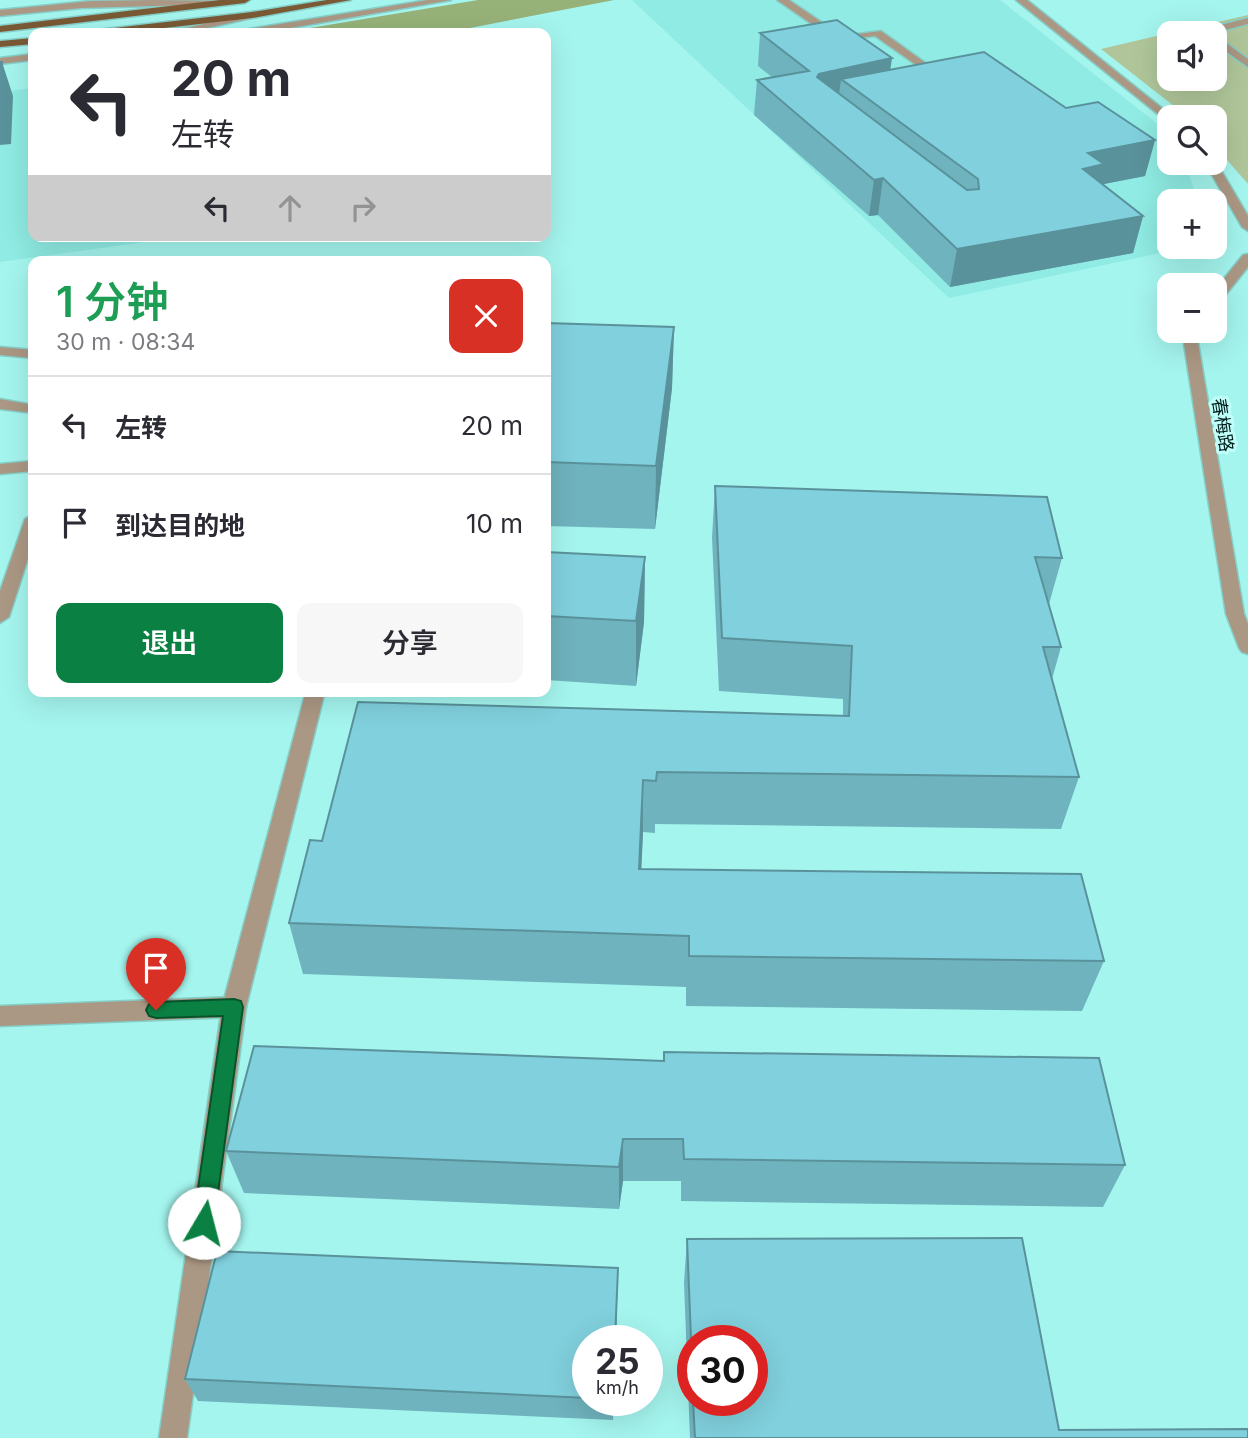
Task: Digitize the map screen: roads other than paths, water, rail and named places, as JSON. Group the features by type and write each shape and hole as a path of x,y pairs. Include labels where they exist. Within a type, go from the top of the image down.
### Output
{"main road":[{"path":"140,28 252,15 346,0"},
{"path":"0,29 239,1"},
{"path":"0,44 28,41"}],"street":[{"path":"0,13 79,2 123,0"},
{"path":"275,28 446,0"},
{"path":"782,0 840,39 877,33 948,83 936,86"},
{"path":"1021,0 1157,110"},
{"path":"79,2 239,1"},
{"path":"194,28 252,15"},
{"path":"1227,26 1248,21"},
{"path":"1227,47 1248,64"},
{"path":"0,61 28,58"},
{"path":"1218,175 1248,227"},
{"path":"1227,284 1248,258"},
{"name":"春梅路","path":"1191,343 1235,614 1248,648"},
{"path":"0,351 28,354"},
{"path":"0,404 28,408"},
{"path":"0,469 28,466"},
{"path":"0,617 6,581 28,530"},
{"path":"173,1438 234,1007 314,697"},
{"path":"0,1016 234,1007"}]}
